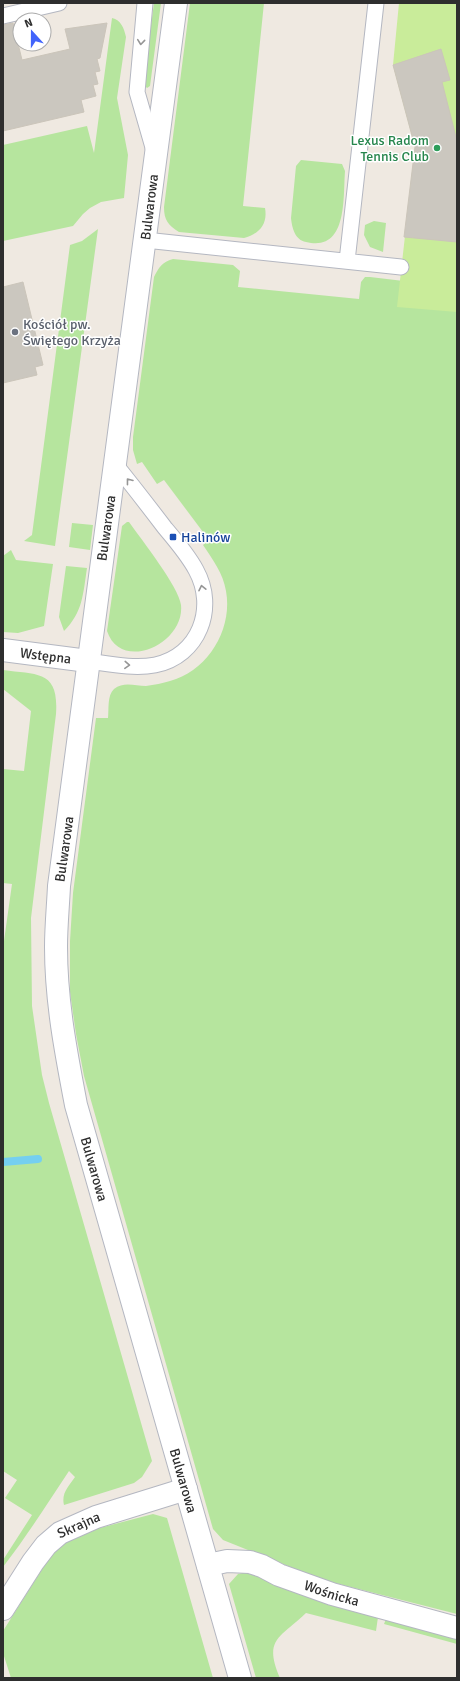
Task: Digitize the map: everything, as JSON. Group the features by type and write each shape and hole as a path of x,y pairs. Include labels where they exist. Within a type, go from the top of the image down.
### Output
{"street":[{"name":"Bulwarowa","path":"176,3 59,886 56,947 64,1047 76,1105 240,1678"},
{"name":"Wstępna","path":"3,650 88,661"},
{"name":"Skrajna","path":"4,1607 33,1562 46,1545 60,1533 96,1517 186,1489"},
{"name":"Wośnicka","path":"208,1565 228,1561 250,1562 262,1566 279,1575 332,1594 457,1628"}],"lane":[{"path":"3,16 59,3"},
{"path":"145,3 137,92 156,158"},
{"path":"347,261 376,3"},
{"path":"145,240 401,267"},
{"path":"88,661 137,666 155,665 171,659 184,651 194,640 204,616 203,592 196,570 115,464"}],"green space":[{"path":"154,3 161,3 150,86 147,88 145,86 144,78"},
{"path":"190,3 264,3 243,206 265,208 266,214 261,228 254,234 244,238 179,232 169,224 165,215 164,207"},
{"path":"399,3 457,3 457,312 397,307 415,147 393,65"},
{"path":"112,18 122,25 126,37 117,98 128,155 124,198 101,202 90,208 73,226 3,241 3,145 87,126 94,153"},
{"path":"301,160 342,164 345,171 343,208 340,220 336,231 330,239 320,243 302,241 295,233 292,226 291,218 296,166"},
{"path":"374,221 386,223 383,252 370,247 364,235 365,225"},
{"path":"98,229 55,546 24,541 32,535 70,245 82,241"},
{"path":"173,259 233,265 240,271 238,287 359,299 361,282 365,277 370,277 412,282 457,306 457,1614 323,1580 223,1540 213,1529 84,1076 70,992 70,941 73,893 96,718 108,718 110,695 114,689 122,685 130,684 146,686 170,681 184,676 196,668 215,646 226,620 227,605 225,584 217,567 203,545 209,540 164,480 157,484 142,462 137,464 133,450 133,437 154,277 161,265"},
{"path":"129,522 167,575 179,597 181,605 180,619 173,631 163,641 151,648 138,652 125,650 114,644 107,631 122,526"},
{"path":"72,523 93,525 90,550 69,547"},
{"path":"11,550 16,560 53,564 44,626 18,633 3,632 3,556"},
{"path":"66,566 87,568 79,610 64,631 59,617"},
{"path":"3,670 44,677 50,682 54,689 56,714 31,918 32,1006 42,1075 49,1103 152,1461 142,1477 134,1483 64,1505 63,1501 65,1493 75,1477 69,1471 29,1532 3,1567 3,1560 32,1515 5,1498 17,1480 3,1471 3,948 12,884 3,883 3,769 24,771 31,711 3,689"},
{"path":"153,1514 167,1518 213,1678 11,1678 3,1653 3,1631 55,1551 67,1541 92,1530"},
{"path":"247,1572 378,1617 376,1631 306,1613 282,1634 274,1647 273,1655 280,1678 256,1678 229,1584 238,1574"},
{"path":"386,1619 457,1638 457,1644 384,1624"}],"building":[{"path":"12,23 12,52 20,52 22,60 70,49 65,29 107,23 100,58 97,59 100,71 95,72 98,84 93,85 96,96 81,100 84,112 3,131 3,25"},
{"path":"441,49 450,80 442,82 457,141 457,242 404,237 415,147 393,65"},
{"name":"Kościół pw. Świętego Krzyża","path":"23,282 43,365 35,367 37,375 3,383 3,287"}],"waterway":[{"path":"3,1162 38,1159"}],"place":[{"name":"Lexus Radom Tennis Club","path":"437,148"},
{"name":"Kościół pw. Świętego Krzyża","path":"15,332"},
{"name":"Halinów","path":"173,537"}]}
